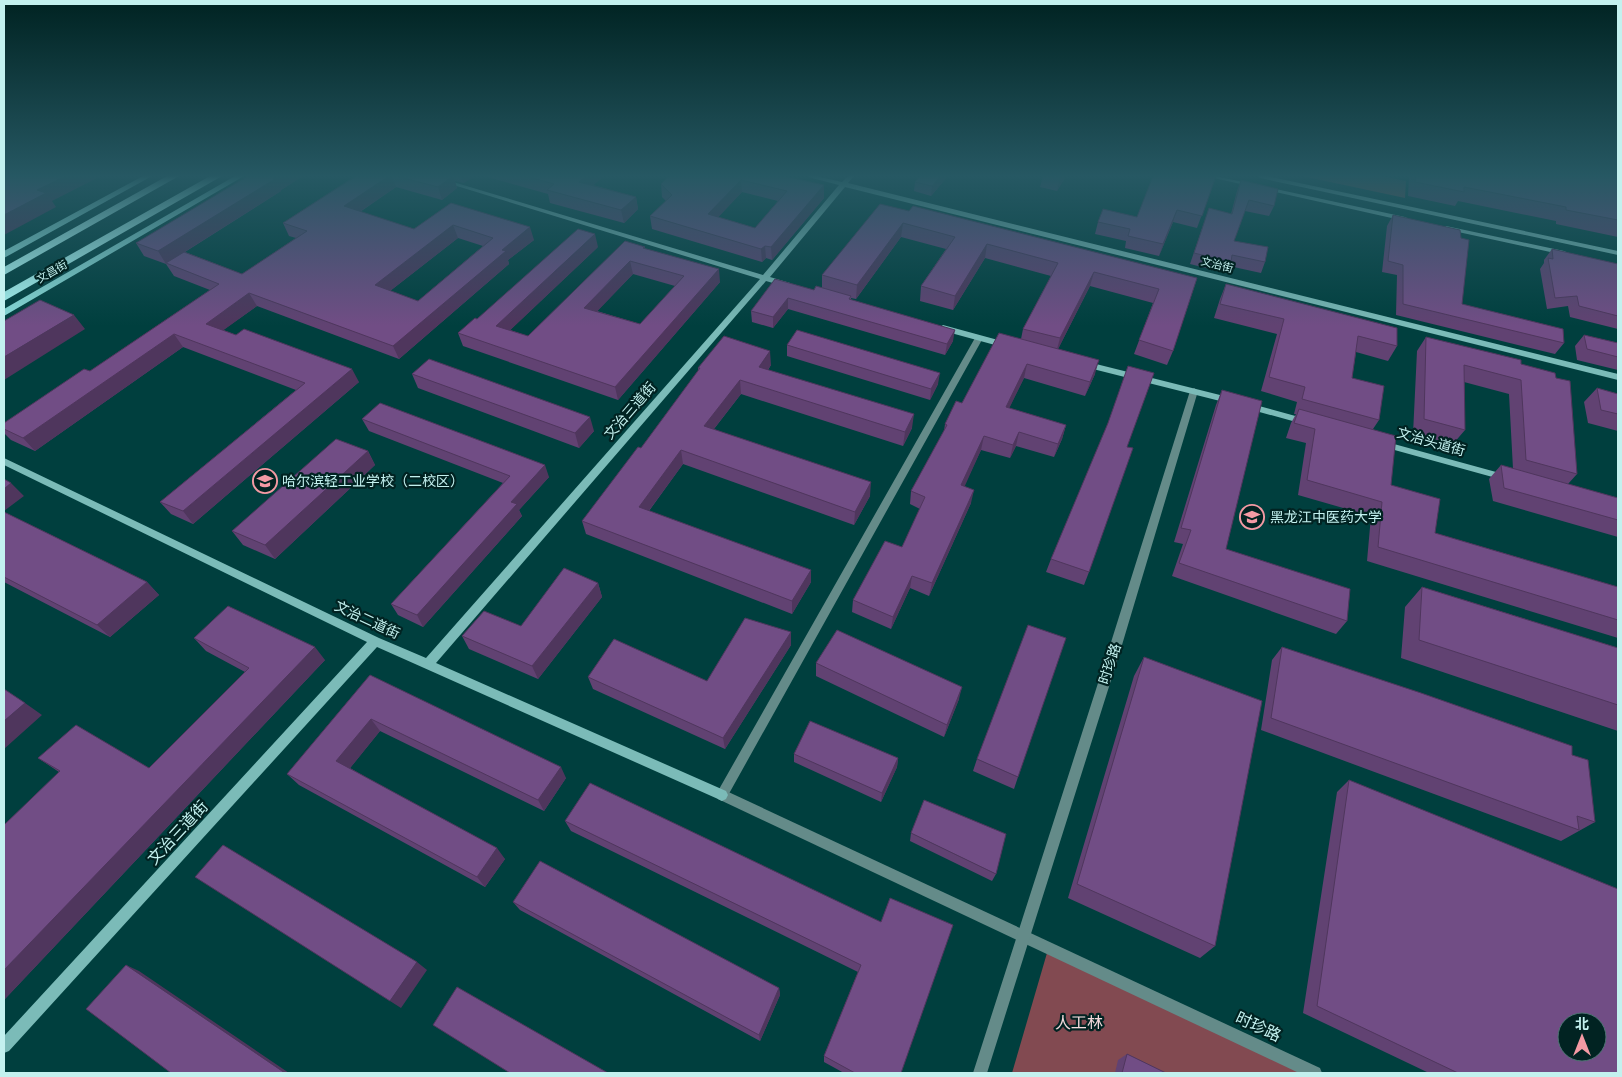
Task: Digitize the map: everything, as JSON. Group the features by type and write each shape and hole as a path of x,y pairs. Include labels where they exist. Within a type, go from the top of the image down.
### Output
{"highway":[{"path":"4,272 85,226"},
{"path":"4,298 129,226"}],"main road":[{"path":"4,255 56,226"},
{"name":"文昌街","path":"4,313 153,226"}],"street":[{"path":"594,226 793,286"},
{"name":"文治三道街","path":"428,664 808,226"},
{"name":"文治街","path":"1013,226 1618,377"},
{"path":"1491,226 1618,254"},
{"path":"1443,227 1570,255"},
{"path":"932,325 1016,348"},
{"path":"722,795 979,338"},
{"path":"1072,361 1194,391 1317,425"},
{"name":"时珍路","path":"1023,936 1113,655 1194,391"},
{"name":"文治头道街","path":"1373,441 1515,480"},
{"name":"文治二道街","path":"4,460 376,641 722,795"},
{"name":"文治三道街","path":"4,1046 376,641"},
{"name":"时珍路","path":"722,795 1315,1073"},
{"path":"980,1073 1023,936"}],"green space":[{"name":"人工林","path":"1047,953 1304,1073 1012,1073"}],"building":[{"path":"164,226 198,226 158,251 136,243"},
{"path":"293,226 406,226 414,229 418,226 451,226 375,285 418,301 493,238 457,226 530,227 502,250 506,251 393,346 249,293 206,324 236,335 244,329 352,369 183,511 160,502 305,383 174,334 23,438 4,429 4,423 84,369 90,371 219,284 166,263 184,252 242,274 307,231"},
{"path":"685,226 749,226 755,228 757,226 789,226 771,247 765,246 761,249"},
{"path":"862,226 901,226 857,285 822,275"},
{"path":"915,226 993,226 1197,278 1173,351 1139,340 1159,289 1094,272 1060,338 1023,329 1058,263 987,244 955,296 921,286 955,237"},
{"path":"1117,226 1170,226 1163,244 1128,236 1130,229"},
{"path":"1203,226 1239,226 1234,241 1268,247 1265,262 1232,255 1231,262 1194,253"},
{"path":"1392,226 1443,226 1460,230 1461,238 1469,240 1462,304 1563,329 1564,343 1403,304 1403,265 1388,261"},
{"path":"578,229 595,234 496,326 528,336 625,241 645,247 643,248 719,269 615,387 458,333 475,318 477,319","holes":["630,261 684,276 640,324 584,308"]},
{"path":"1552,249 1618,264 1618,316 1579,306 1577,296 1555,298 1548,258 1553,259"},
{"path":"775,279 814,290 816,286 851,296 849,299 955,330 947,344 788,298 773,317 751,311"},
{"path":"1226,284 1397,328 1397,346 1358,336 1352,378 1384,386 1379,420 1302,399 1305,387 1269,377 1284,319 1220,304"},
{"path":"40,300 74,315 4,357 4,321"},
{"path":"797,330 940,373 931,389 787,345"},
{"path":"999,333 1099,360 1090,382 1027,364 1006,407 1066,425 1058,444 1019,432 1013,445 984,436 961,485 974,490 932,583 912,576 893,617 853,600 885,541 902,547 925,497 911,491 947,425 945,424 956,401 962,403"},
{"path":"1584,335 1618,343 1618,357 1587,349"},
{"path":"724,336 770,351 759,367 914,414 905,432 740,380 704,426 871,482 855,512 681,450 639,507 811,570 792,601 582,521 638,447 641,448 700,368 698,368"},
{"path":"1426,337 1521,360 1521,364 1555,373 1556,378 1570,381 1577,474 1526,460 1521,380 1464,365 1465,430 1424,419"},
{"path":"429,359 590,417 575,433 412,374"},
{"path":"1128,366 1154,373 1127,447 1133,448 1089,572 1051,559 1108,423"},
{"path":"1597,388 1618,394 1618,414 1601,410"},
{"path":"1222,390 1262,401 1226,549 1350,589 1347,621 1179,563 1191,530 1181,528"},
{"path":"380,403 545,465 511,502 517,504 417,615 391,604 510,476 362,419"},
{"path":"1299,409 1396,436 1391,485 1440,499 1435,533 1618,587 1618,620 1378,547 1382,502 1307,480 1315,429 1294,423"},
{"path":"336,439 368,451 265,545 232,531"},
{"path":"1501,465 1618,498 1618,520 1504,488"},
{"path":"4,479 11,483 4,489"},
{"path":"4,512 147,582 97,625 4,577"},
{"path":"564,568 598,583 532,666 462,636 484,611 521,626"},
{"path":"1422,587 1618,648 1618,705 1419,640"},
{"path":"228,606 315,647 4,970 4,825 60,771 38,758 76,725 149,768 249,668 194,638"},
{"path":"745,618 791,632 723,738 588,677 614,639 707,681"},
{"path":"1028,625 1066,638 1018,777 977,759"},
{"path":"837,630 962,687 947,725 816,663"},
{"path":"1282,647 1572,746 1572,755 1588,760 1595,822 1577,816 1579,830 1271,718"},
{"path":"1144,657 1262,701 1215,946 1077,884"},
{"path":"370,675 561,767 538,800 371,719 336,761 497,848 477,877 287,774"},
{"path":"4,689 25,703 4,721"},
{"path":"810,721 898,758 882,793 794,754"},
{"path":"1349,780 1618,889 1618,1073 1458,1073 1317,1006"},
{"path":"590,783 881,922 890,898 953,925 901,1073 855,1073 824,1056 861,965 565,821"},
{"path":"924,800 1006,834 996,874 911,833"},
{"path":"223,845 417,962 390,1001 195,877"},
{"path":"540,861 779,988 759,1035 513,902"},
{"path":"126,965 285,1073 171,1073 86,1009"},
{"path":"457,987 608,1073 510,1073 433,1025"},
{"path":"1127,1054 1166,1073 1122,1073"}],"place":[{"name":"哈尔滨轻工业学校（二校区）","path":"265,481"},
{"name":"黑龙江中医药大学","path":"1252,517"}]}
